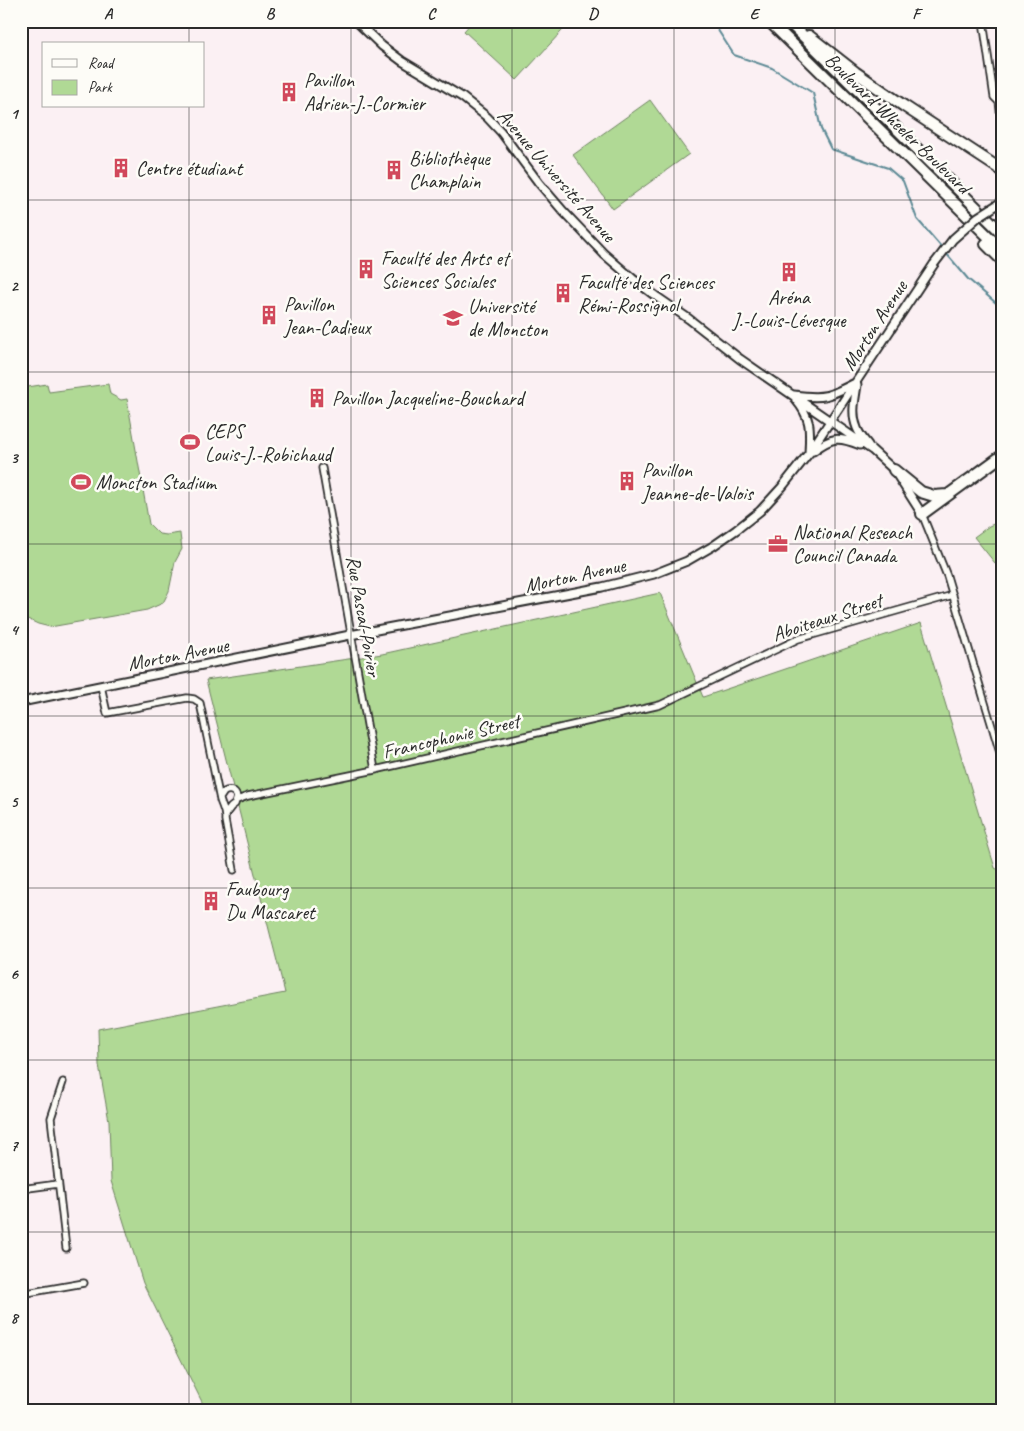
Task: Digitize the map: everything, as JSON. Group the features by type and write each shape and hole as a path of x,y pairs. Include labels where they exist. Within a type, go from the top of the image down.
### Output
{"highway":[{"name":"Boulevard Wheeler Boulevard","path":"769,21 1003,251"},
{"name":"Boulevard Wheeler Boulevard","path":"788,21 1003,234"},
{"path":"788,21 824,46 855,72 1003,171"},
{"path":"917,167 945,202 1003,261"},
{"path":"922,514 1003,455"},
{"path":"894,470 921,492 934,496 948,495"}],"main road":[{"path":"21,1405 23,1410"}],"street":[{"name":"Avenue Université Avenue","path":"356,21 382,46 402,61 462,97 487,117 563,211 604,254 633,279 689,318 740,358 872,450"},
{"path":"983,21 994,97 1001,102 1003,135"},
{"name":"Morton Avenue","path":"21,702 602,588 654,574 687,561 707,550 760,511 809,453 934,264 953,239 978,217 1003,200"},
{"path":"791,394 814,397 827,396 857,382"},
{"path":"857,382 854,409 857,430 872,450 894,470 922,514 948,576 1003,763"},
{"path":"791,394 808,418 810,432 809,453"},
{"path":"809,453 836,438 846,439 872,450"},
{"name":"Rue Pascal-Poirier","path":"322,468 375,770"},
{"name":"Aboiteaux Street","path":"660,706 798,639 953,595"},
{"path":"101,686 107,713 187,698 197,701 201,707 221,791 220,802 225,815 234,870"},
{"name":"Francophonie Street","path":"236,798 375,770 660,706"},
{"path":"221,791 229,790 236,798 235,804 225,815"},
{"path":"223,806 231,807"},
{"path":"63,1082 51,1118 66,1248"},
{"path":"21,1189 58,1184"},
{"path":"21,1294 84,1283"}],"green space":[{"path":"473,21 571,21 517,80 464,31"},
{"path":"650,100 689,154 613,209 573,155"},
{"name":"Moncton Stadium","path":"47,384 49,392 108,384 110,394 121,400 127,399 149,524 159,534 180,533 182,549 175,562 169,591 163,603 147,610 50,627 21,616 21,388"},
{"path":"1003,520 1003,573 974,537 989,526"},
{"path":"660,593 703,697 921,623 995,868 1003,872 1003,1410 206,1410 143,1283 111,1181 109,1121 99,1065 98,1029 285,993 206,680 382,654"}],"waterway":[{"path":"712,21 734,55 772,68 813,93 821,129 831,149 888,168 903,181 917,219 943,249"},
{"path":"946,253 968,279 1003,309"}],"place":[{"name":"Pavillon Adrien-J.-Cormier","path":"289,92"},
{"name":"Centre étudiant","path":"121,168"},
{"name":"Bibliothèque Champlain","path":"394,170"},
{"name":"Faculté des Arts et Sciences Sociales","path":"366,269"},
{"name":"Aréna J.-Louis-Lévesque","path":"789,272"},
{"name":"Faculté des Sciences Rémi-Rossignol","path":"563,293"},
{"name":"Pavillon Jean-Cadieux","path":"269,315"},
{"name":"Université de Moncton","path":"453,318"},
{"name":"Pavillon Jacqueline-Bouchard","path":"317,398"},
{"name":"CEPS Louis-J.-Robichaud","path":"190,442"},
{"name":"Pavillon Jeanne-de-Valois","path":"627,481"},
{"name":"Moncton Stadium","path":"81,482"},
{"name":"National Reseach Council Canada","path":"778,544"},
{"name":"Faubourg Du Mascaret","path":"211,901"}]}
